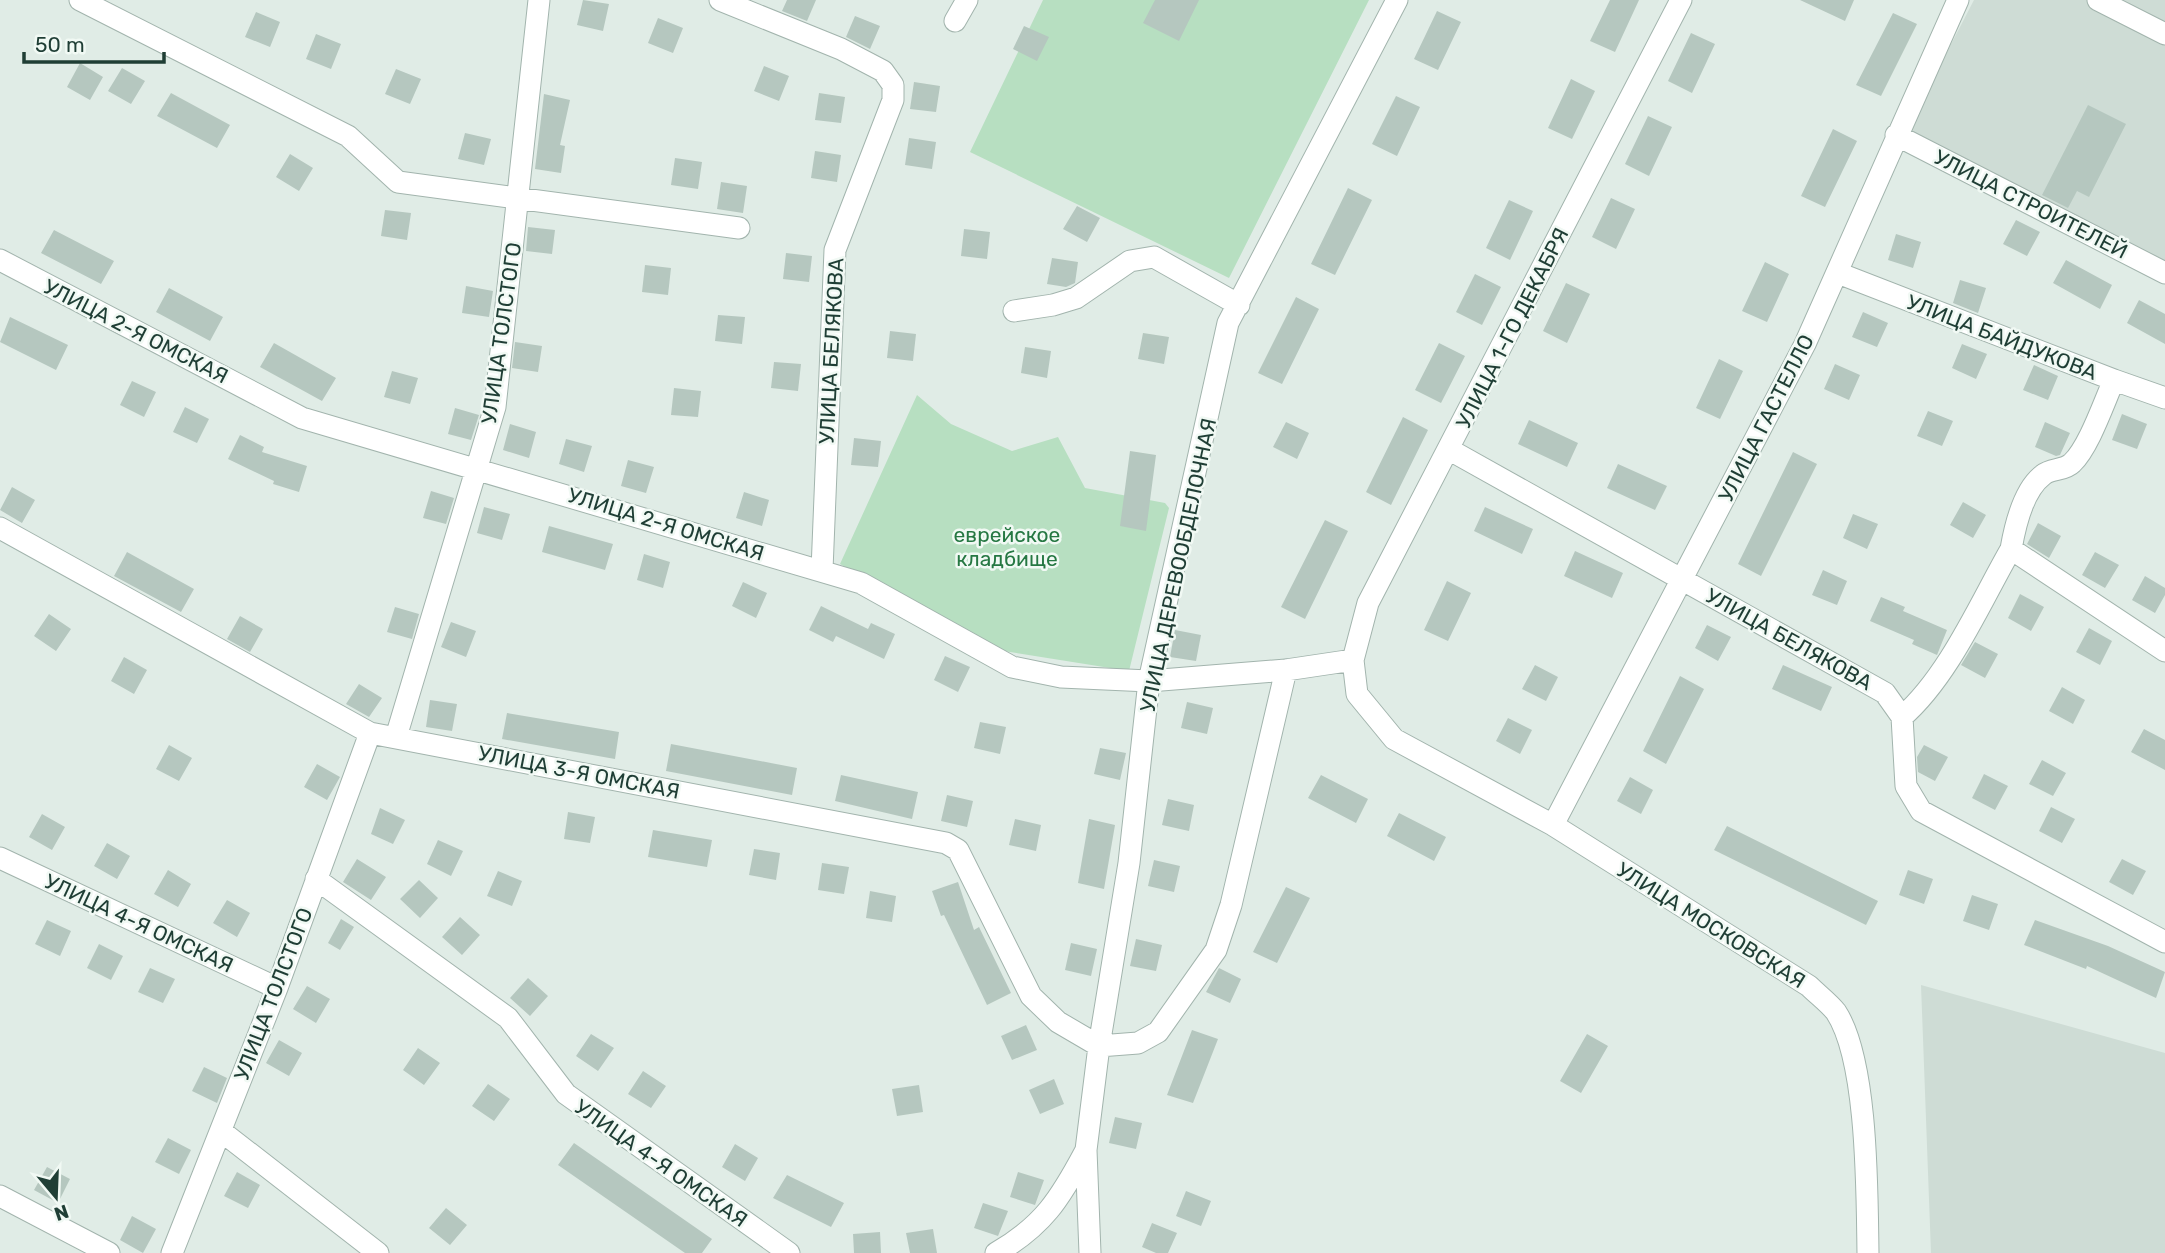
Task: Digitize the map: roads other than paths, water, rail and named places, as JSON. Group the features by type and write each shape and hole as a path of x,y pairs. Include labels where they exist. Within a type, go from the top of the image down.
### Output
{"street":[{"path":"80,0 348,136 398,182 739,228"},
{"name":"УЛИЦА ТОЛСТОГО","path":"396,737 495,407 520,197 539,0"},
{"name":"УЛИЦА БЕЛЯКОВА","path":"720,0 841,49 883,71 892,85 893,100 835,250 822,570"},
{"path":"955,21 967,0"},
{"name":"УЛИЦА ДЕРЕВООБДЕЛОЧНАЯ","path":"1090,1253 1086,1150 1099,1046 1129,863 1149,681 1228,323 1397,0"},
{"name":"УЛИЦА 1-ГО ДЕКАБРЯ","path":"1353,660 1368,603 1450,450 1681,0"},
{"name":"УЛИЦА ГАСТЕЛЛО","path":"1553,825 1805,344 1958,0"},
{"path":"2098,0 2165,34"},
{"name":"УЛИЦА СТРОИТЕЛЕЙ","path":"1896,135 2165,273"},
{"path":"1014,311 1053,305 1076,298 1130,261 1154,257 1239,305"},
{"name":"УЛИЦА 2-Я ОМСКАЯ","path":"0,260 302,418 861,583 1012,667 1061,677 1149,681 1286,670 1353,660"},
{"name":"УЛИЦА БАЙДУКОВА","path":"1838,273 2114,380 2078,456 2071,465 2044,472 2031,488 2013,535 2011,549 1928,690 1902,717"},
{"path":"2114,380 2165,398"},
{"name":"УЛИЦА БЕЛЯКОВА","path":"1450,450 1885,693 1902,717"},
{"name":"УЛИЦА 3-Я ОМСКАЯ","path":"0,528 370,733 946,843 957,850 1031,996 1058,1022 1099,1046"},
{"path":"2011,549 2165,650"},
{"name":"УЛИЦА МОСКОВСКАЯ","path":"1353,660 1357,694 1394,738 1553,825 1809,986 1836,1012 1854,1052 1867,1178 1868,1253"},
{"path":"1099,1046 1138,1043 1158,1032 1216,950 1231,905 1286,670"},
{"path":"1902,717 1906,786 1921,811 2165,942"},
{"name":"УЛИЦА ТОЛСТОГО","path":"172,1253 277,988 370,733"},
{"name":"УЛИЦА 4-Я ОМСКАЯ","path":"0,858 277,988"},
{"name":"УЛИЦА 4-Я ОМСКАЯ","path":"316,879 508,1018 566,1094 789,1253"},
{"path":"221,1131 378,1253"},
{"path":"996,1253 1020,1239 1044,1219 1062,1196 1086,1150"},
{"path":"0,1196 109,1253"}],"park label":[{"name":"еврейское кладбище","path":"1007,546"}]}
